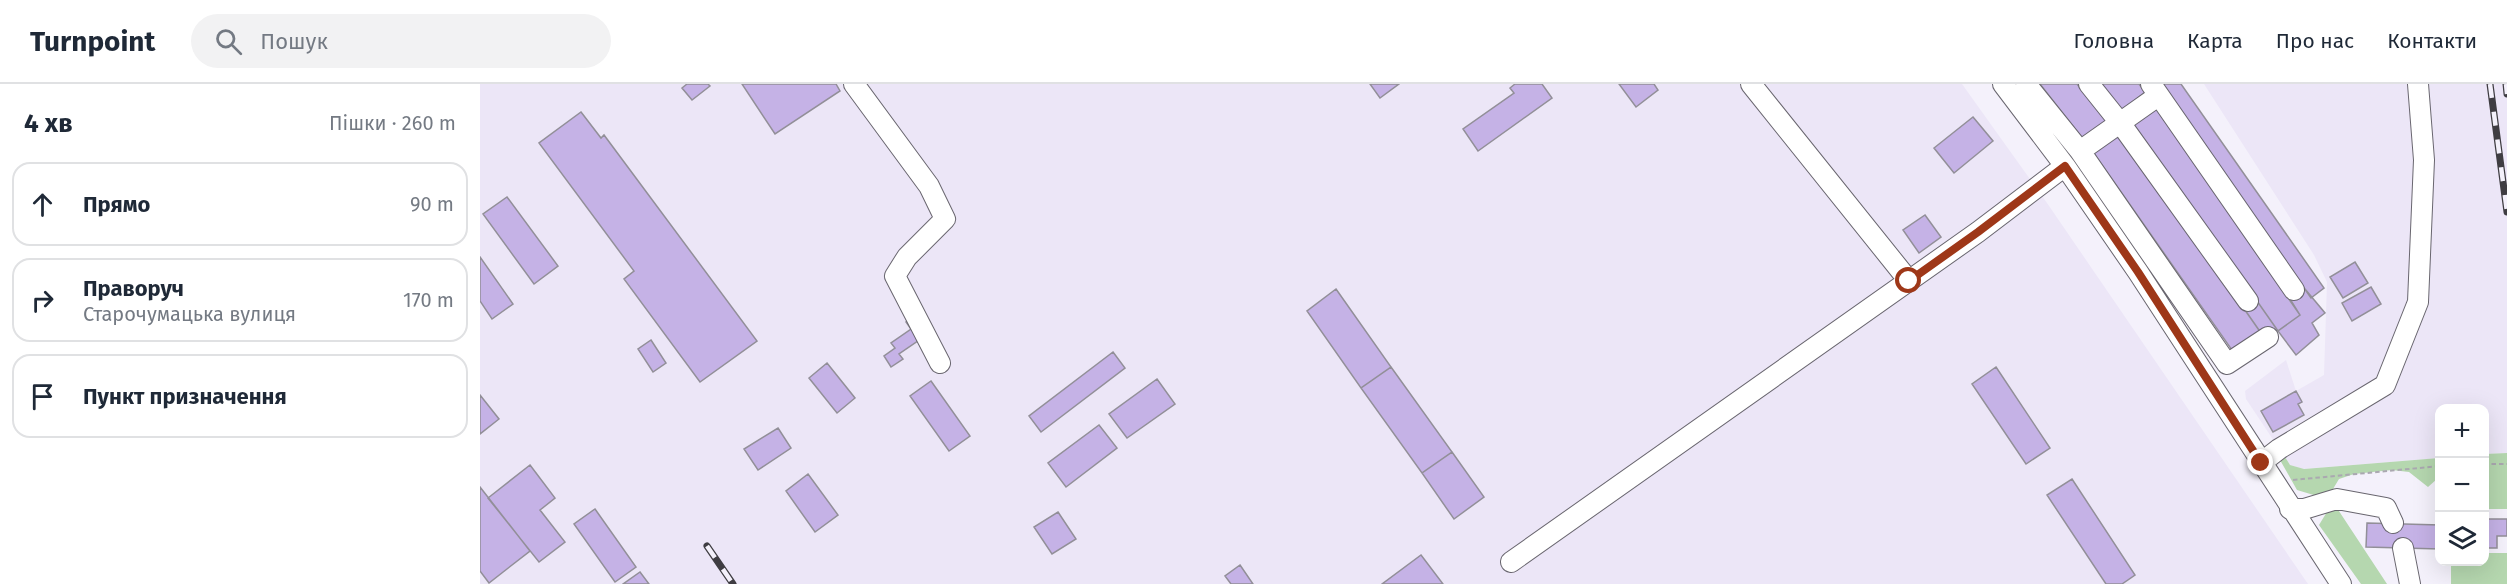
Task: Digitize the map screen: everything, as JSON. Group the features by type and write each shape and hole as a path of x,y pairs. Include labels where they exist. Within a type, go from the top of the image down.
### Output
{"street":[{"path":"854,84 929,186 945,219 907,257 895,276 940,363"},
{"path":"1751,84 1909,281"},
{"path":"2003,84 2065,166 2138,272 2290,509 2341,584"},
{"path":"2026,84 2080,151 2227,364 2268,337"},
{"path":"2089,84 2121,124 2248,301"},
{"path":"2261,463 2279,449 2385,385 2418,302 2424,160 2418,84"},
{"path":"2080,151 2121,124 2155,90 2294,290"},
{"path":"1511,562 1978,232 2065,166"},
{"path":"2290,509 2304,509 2337,499 2386,508 2393,523"},
{"path":"2403,548 2410,584"}],"path":[{"path":"2489,464 2507,464"},
{"path":"2274,483 2435,466"}],"shaded area":[{"path":"480,84 1962,84 2047,203 2308,584 480,584"},
{"path":"2204,84 2507,84 2507,453 2489,454 2489,404 2435,404 2435,458 2303,469 2290,465 2246,399 2245,391 2286,360 2296,391 2324,375 2327,282 2314,255"}],"green space":[{"path":"2507,453 2507,509 2489,509 2489,454"},
{"path":"2285,457 2290,465 2304,469 2435,458 2435,481 2428,487 2409,472 2392,470 2354,474 2339,479 2327,499 2297,490 2280,460"},
{"path":"2333,502 2387,584 2361,584 2319,525"},
{"path":"2489,553 2507,553 2507,584 2451,584 2451,566 2489,566"}],"building":[{"path":"687,84 708,84 710,86 692,100 682,88"},
{"path":"742,84 836,84 840,91 775,134"},
{"path":"1370,84 1399,84 1380,98"},
{"path":"1515,84 1542,84 1552,98 1478,151 1463,129 1514,93 1510,88"},
{"path":"1619,84 1654,84 1658,90 1636,107"},
{"path":"2040,84 2077,84 2109,125 2086,143"},
{"path":"2100,84 2139,84 2145,92 2121,111"},
{"path":"2161,84 2181,84 2324,288 2311,298"},
{"path":"2156,108 2300,315 2278,331 2133,124"},
{"path":"581,112 601,138 604,135 757,341 700,382 624,279 634,271 539,143"},
{"path":"1973,117 1993,141 1954,173 1934,148"},
{"path":"2121,133 2261,333 2234,353 2093,152"},
{"path":"507,197 558,266 534,284 483,214"},
{"path":"1925,215 1941,237 1919,253 1903,230"},
{"path":"480,257 513,304 492,319 480,301"},
{"path":"2355,262 2368,283 2343,298 2330,277"},
{"path":"2371,287 2381,304 2352,321 2342,303"},
{"path":"1336,289 1391,367 1361,388 1307,311"},
{"path":"2305,289 2325,313 2312,323 2319,335 2296,355 2278,331 2300,315 2290,299"},
{"path":"2257,301 2278,331 2261,333 2245,310"},
{"path":"912,318 925,336 899,354 903,359 891,367 884,356 895,348 891,343 911,329 906,322"},
{"path":"651,340 666,363 653,372 638,349"},
{"path":"1113,352 1125,368 1041,432 1029,416"},
{"path":"827,363 855,398 837,413 809,378"},
{"path":"1391,367 1452,452 1422,473 1361,388"},
{"path":"1996,367 2050,448 2026,464 1972,384"},
{"path":"1157,379 1175,404 1127,438 1109,414"},
{"path":"931,381 970,436 949,451 910,396"},
{"path":"2296,391 2302,402 2298,404 2304,415 2273,432 2261,411"},
{"path":"480,395 499,419 480,434"},
{"path":"1099,425 1117,448 1066,487 1048,463"},
{"path":"778,428 791,448 758,470 744,449"},
{"path":"1452,452 1484,497 1454,519 1422,473"},
{"path":"530,465 555,498 540,510 565,542 539,562 488,498"},
{"path":"808,474 838,515 815,532 786,491"},
{"path":"2072,479 2135,575 2122,584 2106,584 2047,495"},
{"path":"480,487 530,551 489,583 480,571"},
{"path":"595,509 636,567 615,582 574,524"},
{"path":"1058,512 1076,539 1052,554 1034,527"},
{"path":"2489,519 2507,519 2507,536 2497,536 2497,548 2489,548"},
{"path":"2367,523 2435,525 2435,549 2366,547"},
{"path":"1421,555 1443,584 1382,584"},
{"path":"1240,565 1253,584 1231,584 1225,576"},
{"path":"640,572 649,584 623,584"}],"railway":[{"path":"2490,84 2507,212"},
{"path":"2506,84 2507,94"},
{"path":"707,546 733,584"}],"route":[{"path":"1909,281 2065,166 2138,272 2261,463"}]}
